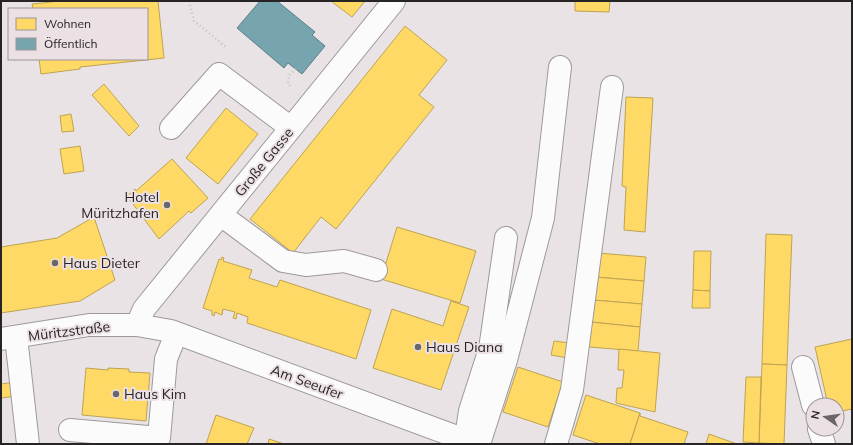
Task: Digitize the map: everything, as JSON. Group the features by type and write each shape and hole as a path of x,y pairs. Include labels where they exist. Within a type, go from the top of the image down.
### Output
{"street":[{"name":"Große Gasse","path":"137,325 144,309 394,1"},
{"path":"472,443 506,360 543,218 560,67"},
{"path":"171,128 220,74 291,128"},
{"path":"556,444 572,390 612,87"},
{"path":"221,215 283,261 306,265 344,261 376,270"},
{"path":"472,443 470,411 490,349 506,238"},
{"name":"Müritzstraße","path":"8,338 89,325 137,325"},
{"name":"Am Seeufer","path":"137,325 176,334 472,443"},
{"path":"70,430 159,438 166,359 176,334"},
{"path":"8,338 28,444"},
{"path":"803,367 811,397"}],"path":[{"path":"189,1 194,21 228,48"}],"building: Wohnen":[{"path":"60,1 158,1 164,58 148,60 148,8 33,8 32,4"},
{"path":"331,1 365,1 352,17"},
{"path":"575,1 610,1 609,12 575,11"},
{"path":"405,26 447,60 419,95 434,107 336,229 321,217 293,253 250,219"},
{"path":"39,60 145,60 80,67 80,69 41,74"},
{"path":"104,84 139,126 129,136 92,95"},
{"path":"626,97 653,98 645,232 624,230 626,187 622,186"},
{"path":"226,108 258,134 218,184 186,158"},
{"path":"71,114 74,131 62,132 60,116"},
{"path":"80,146 84,171 64,174 60,149"},
{"name":"Hotel Müritzhafen","path":"172,159 208,198 191,213 189,211 159,239 127,196 135,189 136,191"},
{"name":"Haus Dieter","path":"94,217 115,280 80,301 1,313 1,247 57,238"},
{"path":"397,227 476,251 460,303 381,279"},
{"path":"766,234 792,235 787,365 762,364"},
{"path":"694,251 711,251 710,291 693,290"},
{"path":"598,253 646,257 644,281 595,277"},
{"path":"222,257 224,258 223,261 252,270 249,278 277,287 280,280 371,310 356,359 247,323 248,317 237,313 236,319 233,318 235,312 223,309 222,315 215,312 214,316 212,315 212,311 203,308 219,259 221,260"},
{"path":"595,277 644,281 642,304 593,300"},
{"path":"693,290 710,291 710,308 692,308"},
{"path":"593,300 642,304 640,327 591,322"},
{"name":"Haus Diana","path":"451,301 469,307 441,390 373,368 392,309 443,326"},
{"path":"591,322 640,327 638,351 589,347"},
{"path":"852,339 852,409 845,410 845,397 826,397 815,347"},
{"path":"554,341 570,343 568,358 551,355"},
{"path":"619,349 660,353 655,412 616,403 617,388 622,388 624,370 618,370"},
{"path":"762,364 787,365 784,444 759,443"},
{"path":"518,367 563,382 548,427 503,412"},
{"name":"Haus Kim","path":"86,368 108,370 108,368 129,369 129,372 150,373 146,421 82,415"},
{"path":"746,377 761,377 759,443 743,442"},
{"path":"15,382 17,396 1,398 1,384"},
{"path":"586,395 640,413 630,444 600,444 573,435"},
{"path":"640,413 640,416 688,432 684,444 630,444"},
{"path":"216,415 254,428 247,444 206,444"},
{"path":"709,434 737,444 706,444"},
{"path":"269,439 284,444 268,444"}],"building: Öffentlich":[{"path":"260,1 277,1 315,32 312,35 325,46 302,74 288,63 284,68 237,28"}],"place":[{"name":"Hotel Müritzhafen","path":"167,205"},
{"name":"Haus Dieter","path":"55,263"},
{"name":"Haus Diana","path":"418,347"},
{"name":"Haus Kim","path":"116,394"}]}
